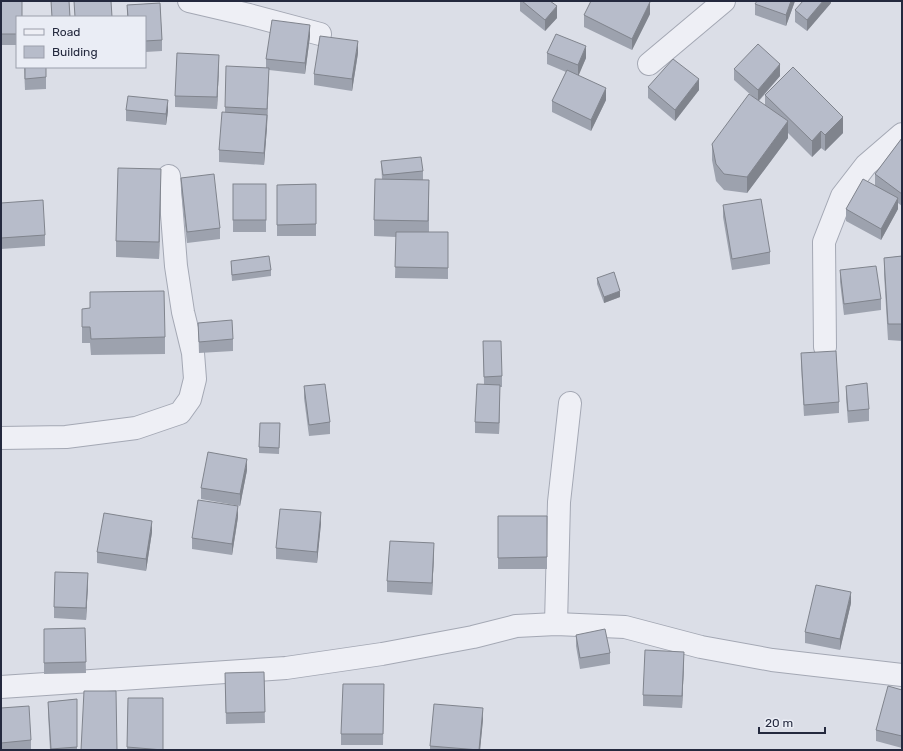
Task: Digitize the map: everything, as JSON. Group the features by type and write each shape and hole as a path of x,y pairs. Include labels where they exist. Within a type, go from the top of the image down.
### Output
{"street":[{"path":"189,1 320,34"},
{"path":"649,64 724,1"},
{"path":"825,346 824,242 842,196 866,165 902,134"},
{"path":"1,438 66,437 136,428 180,413 190,399 195,379 193,353 183,312 176,266 169,176"},
{"path":"556,624 558,502 570,403"},
{"path":"1,687 286,668 382,654 516,626 556,624 625,627 701,647 772,660 902,675"}],"building":[{"path":"1,1 22,1 22,16 16,16 16,34 1,34"},
{"path":"51,1 69,1 70,16 52,16"},
{"path":"74,1 111,1 112,16 75,16"},
{"path":"522,1 550,1 557,6 545,20"},
{"path":"591,1 650,2 632,39 584,15"},
{"path":"757,1 791,1 786,15 755,4"},
{"path":"803,1 823,1 807,20 795,10"},
{"path":"160,3 162,40 146,41 146,16 128,16 127,5"},
{"path":"272,20 310,25 305,63 266,59"},
{"path":"556,34 586,46 578,65 547,53"},
{"path":"320,36 358,41 352,79 314,74"},
{"path":"758,44 780,64 758,90 734,69"},
{"path":"177,53 219,55 217,97 175,96"},
{"path":"673,59 699,79 675,110 648,87"},
{"path":"226,66 269,68 267,109 225,107"},
{"path":"793,67 843,117 825,135 821,131 812,141 765,95"},
{"path":"25,68 46,68 46,77 25,79"},
{"path":"567,70 606,88 591,120 552,101"},
{"path":"749,94 788,121 747,177 724,174 716,164 712,144"},
{"path":"128,96 168,100 166,114 126,110"},
{"path":"222,112 267,115 264,153 219,150"},
{"path":"902,138 902,194 875,174"},
{"path":"421,157 423,171 383,175 381,161"},
{"path":"118,168 161,169 159,242 116,241"},
{"path":"214,174 220,228 187,232 181,178"},
{"path":"375,179 429,180 428,221 374,220"},
{"path":"863,179 898,198 881,229 846,209"},
{"path":"233,184 266,184 266,220 233,220"},
{"path":"316,184 316,224 277,225 277,185"},
{"path":"761,199 770,252 732,259 723,205"},
{"path":"43,200 45,235 1,238 1,203"},
{"path":"396,232 448,232 448,268 395,267"},
{"path":"269,256 271,270 232,275 231,261"},
{"path":"902,256 902,324 888,324 884,258"},
{"path":"876,266 881,299 844,304 840,270"},
{"path":"614,272 620,291 604,297 597,278"},
{"path":"164,291 165,337 91,339 90,327 82,327 82,309 90,308 90,292"},
{"path":"232,320 233,339 199,342 198,323"},
{"path":"483,341 501,341 502,376 484,377"},
{"path":"836,351 839,402 804,405 801,353"},
{"path":"867,383 869,409 848,411 846,386"},
{"path":"325,384 330,422 309,425 304,386"},
{"path":"477,384 500,385 499,423 475,422"},
{"path":"260,423 280,423 279,448 259,447"},
{"path":"208,452 247,459 240,494 201,488"},
{"path":"198,500 238,506 232,544 192,538"},
{"path":"280,509 321,512 317,552 276,548"},
{"path":"104,513 152,521 146,559 97,552"},
{"path":"498,516 547,516 547,557 498,558"},
{"path":"390,541 434,543 432,583 387,581"},
{"path":"55,572 88,573 86,608 54,607"},
{"path":"816,585 851,592 840,639 805,632"},
{"path":"85,628 86,662 44,663 44,629"},
{"path":"605,629 610,653 580,658 576,635"},
{"path":"645,650 684,652 682,696 643,695"},
{"path":"264,672 265,712 226,713 225,673"},
{"path":"343,684 384,684 383,734 341,734"},
{"path":"888,686 902,690 902,736 876,730"},
{"path":"84,691 116,691 117,750 81,750"},
{"path":"128,698 163,698 163,750 127,747"},
{"path":"77,699 77,747 51,749 48,702"},
{"path":"434,704 483,708 479,750 430,746"},
{"path":"29,706 31,740 1,743 1,708"}]}
